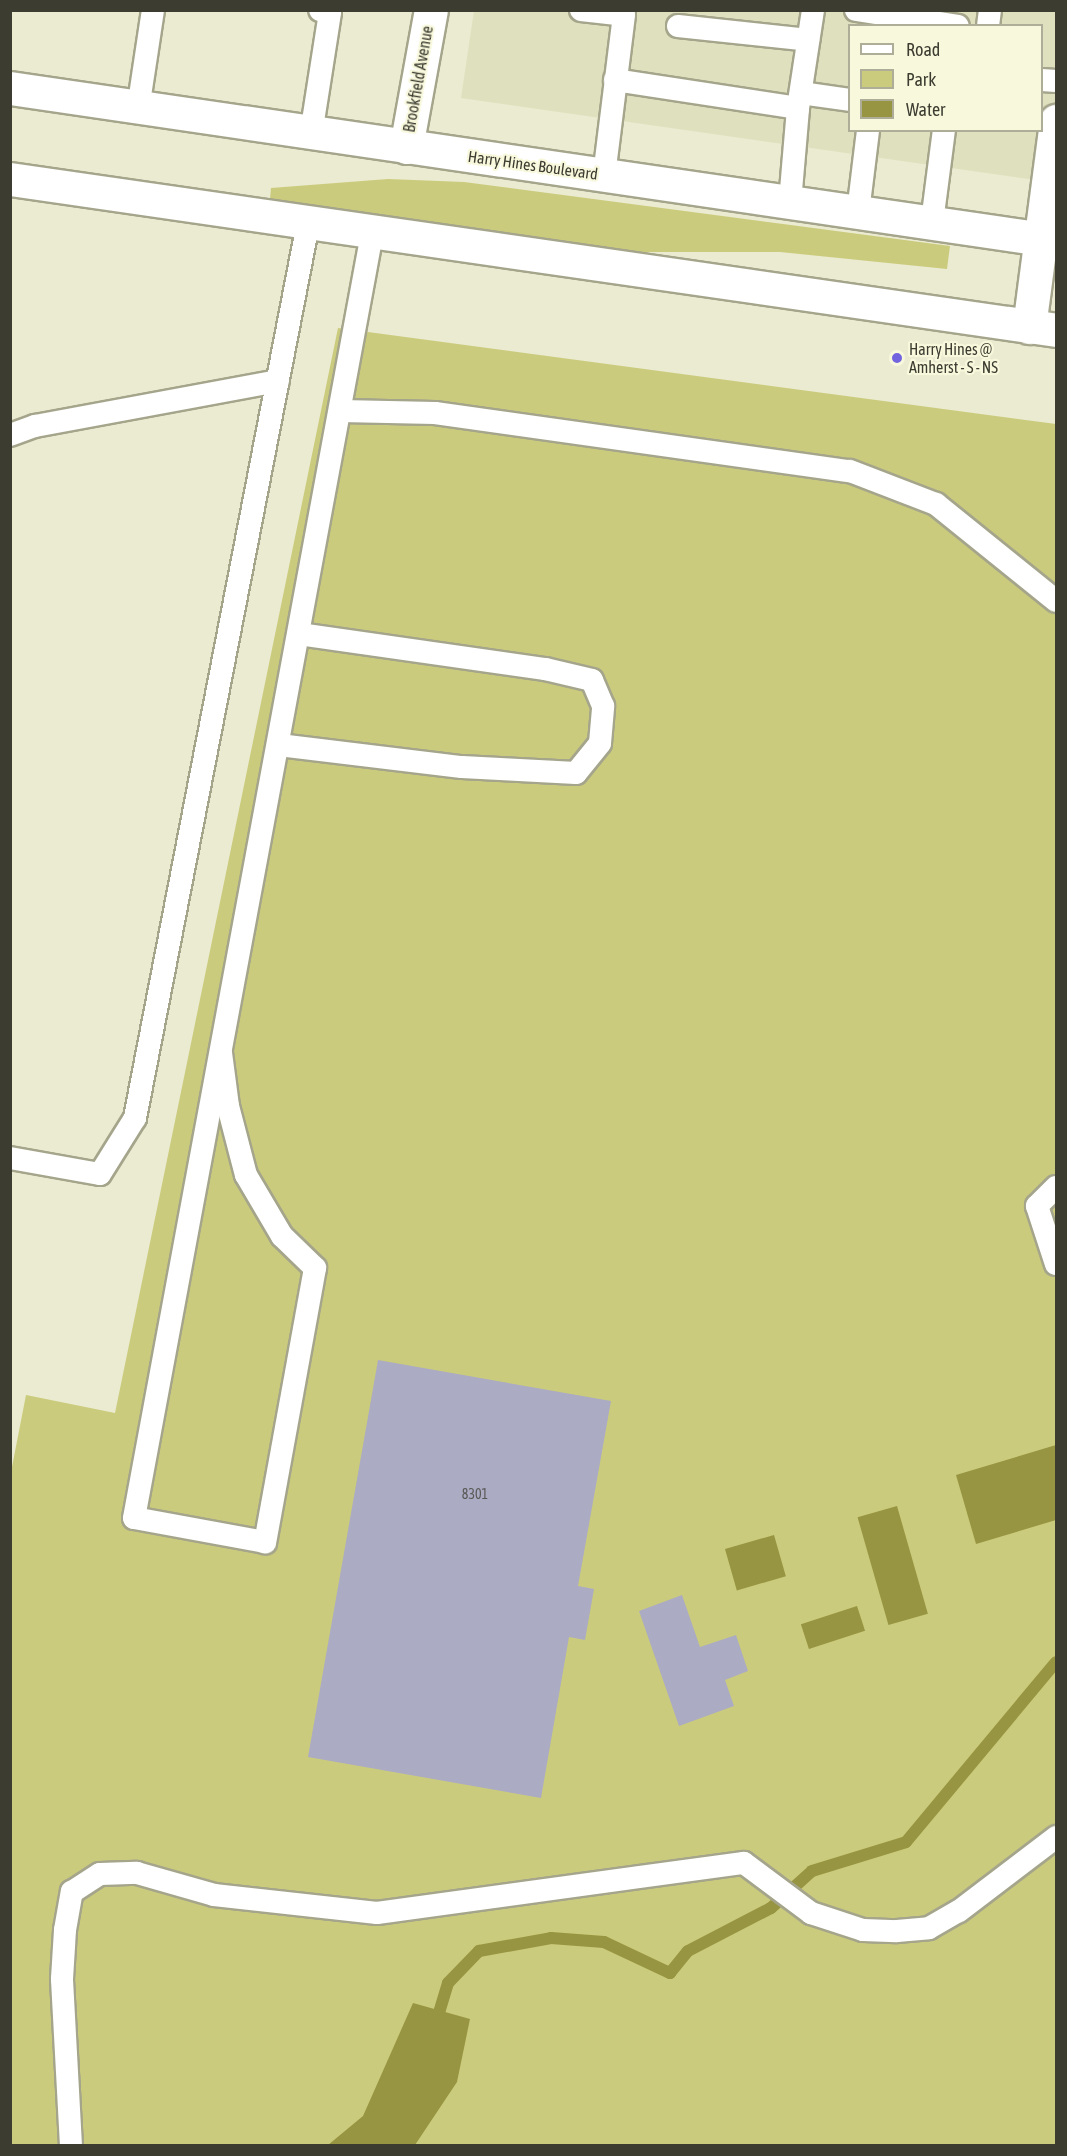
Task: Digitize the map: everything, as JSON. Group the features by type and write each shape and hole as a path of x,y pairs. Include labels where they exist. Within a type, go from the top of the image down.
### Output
{"main road":[{"name":"Brookfield Avenue","path":"406,147 431,10"},
{"name":"Harry Hines Boulevard","path":"10,88 138,109 1049,240"},
{"path":"10,179 372,234 1043,328 1056,121"}],"lane":[{"path":"138,109 153,10"},
{"path":"581,10 624,15 604,175"},
{"path":"790,202 799,100 813,10"},
{"path":"856,10 945,24"},
{"path":"311,134 327,11"},
{"path":"678,26 808,40"},
{"path":"615,80 799,100 848,100"},
{"path":"858,212 868,132"},
{"path":"932,222 944,132"},
{"path":"10,1158 100,1174 135,1118 308,224"},
{"path":"221,1053 228,1106 246,1175 282,1236 315,1268 265,1542 134,1518 372,234"},
{"path":"10,435 35,426 278,381"},
{"path":"341,411 435,413 850,471 936,504 1056,601"},
{"path":"279,745 462,767 576,773 600,743 603,706 592,680 299,634"},
{"path":"1056,1187 1037,1206 1056,1264"},
{"path":"71,2145 62,1979 65,1930 72,1892 100,1874 137,1874 214,1895 377,1913 744,1863 811,1913 863,1930 929,1928 1056,1837"}],"shaded area":[{"path":"474,11 1056,11 1056,183 461,98"}],"green space":[{"path":"388,179 464,182 950,246 947,269 780,252 639,252 270,199 271,188"},
{"path":"338,328 1056,424 1056,2145 11,2146 11,1472 26,1395 115,1413"}],"water":[{"path":"1056,1445 1056,1520 976,1544 956,1475"},
{"path":"897,1506 928,1614 888,1625 858,1517"},
{"path":"774,1535 786,1576 737,1590 725,1549"},
{"path":"857,1606 865,1631 809,1649 801,1624"},
{"path":"413,2003 470,2019 457,2082 415,2145 328,2145 363,2116"}],"building":[{"path":"378,1360 611,1401 578,1586 594,1589 585,1640 569,1637 541,1798 308,1757"},
{"path":"682,1595 700,1647 736,1635 748,1671 725,1680 734,1706 679,1726 639,1611"}],"waterway":[{"path":"435,2026 448,1983 479,1951 551,1938 604,1942 670,1973 688,1951 771,1908 812,1871 906,1842 1056,1662"}],"place":[{"name":"Harry Hines @ Amherst - S - NS","path":"897,358"}]}
